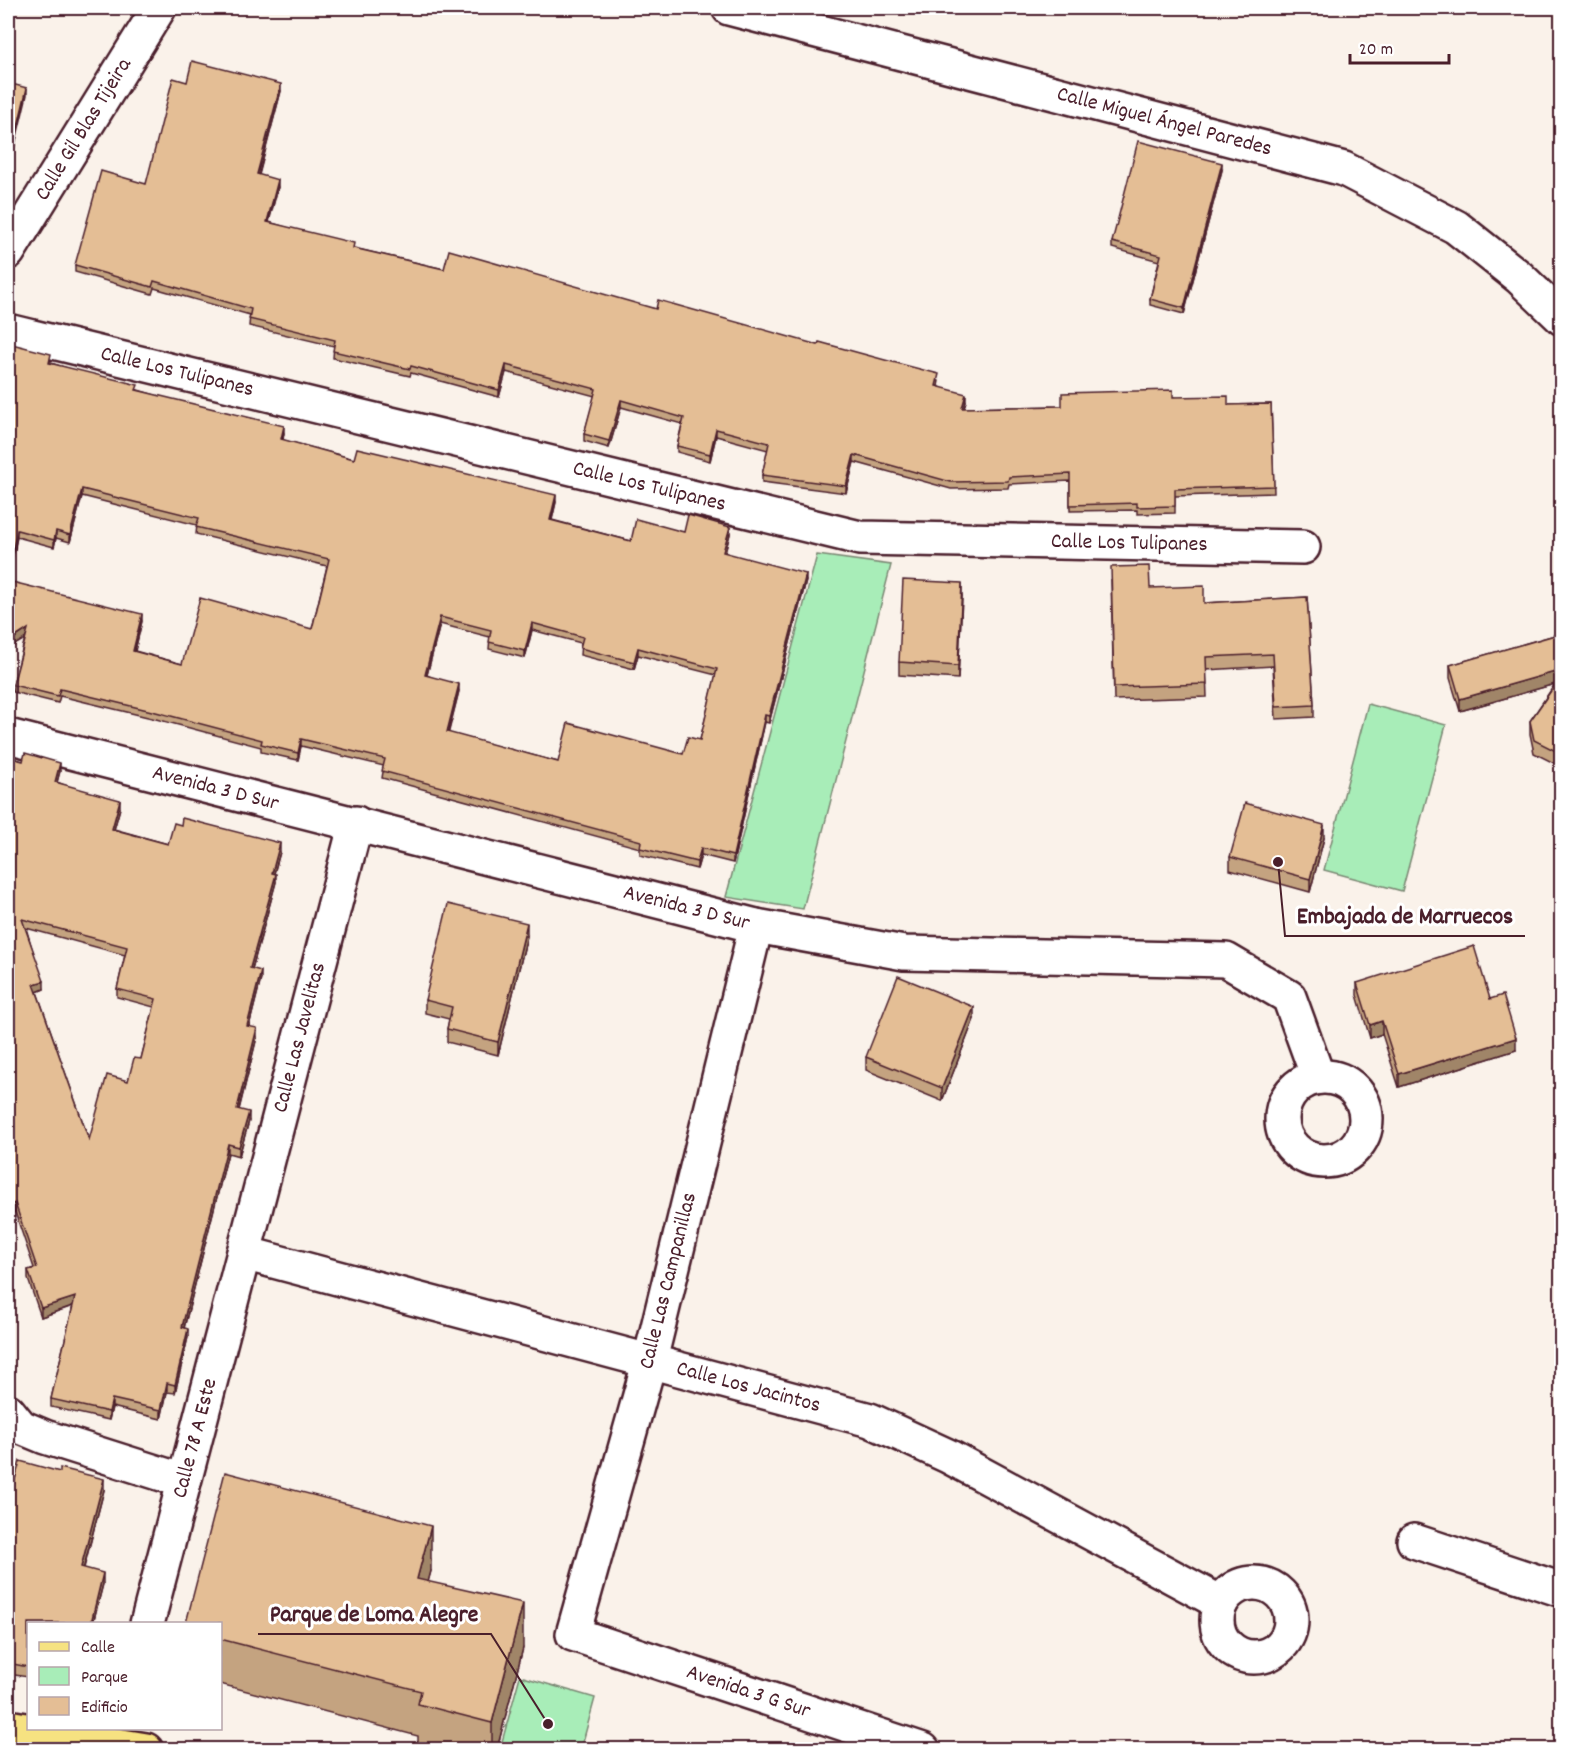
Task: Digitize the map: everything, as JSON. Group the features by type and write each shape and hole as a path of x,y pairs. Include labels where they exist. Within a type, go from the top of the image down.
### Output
{"main road":[{"path":"29,1735 127,1741"}],"street":[{"name":"Calle Gil Blas Tijeira","path":"8,252 159,8"},
{"name":"Calle Miguel Ángel Paredes","path":"729,8 1344,169 1456,227 1519,277 1562,318"},
{"name":"Calle Los Tulipanes","path":"8,331 860,538 1303,547"},
{"name":"Avenida 3 D Sur","path":"8,736 756,926 904,953 1226,960 1289,997 1318,1077"},
{"name":"Calle Las Javelitas","path":"244,1253 356,823"},
{"name":"Calle Las Campanillas","path":"573,1634 650,1360 756,926"},
{"name":"Calle Los Jacintos","path":"244,1253 870,1420 948,1456 1221,1603"},
{"name":"Calle 78 A Este","path":"147,1622 244,1253"},
{"path":"8,1411 21,1427 45,1437 184,1480"},
{"path":"1414,1541 1562,1590"},
{"name":"Avenida 3 G Sur","path":"573,1634 923,1749"}],"green space":[{"path":"817,555 891,565 803,909 726,897"},
{"path":"1368,704 1446,725 1402,891 1324,870"},
{"path":"520,1676 595,1698 581,1749 500,1749"}],"building":[{"path":"192,61 281,84 257,174 278,180 267,222 354,243 353,248 444,269 449,250 656,309 658,300 818,345 819,342 939,374 936,386 966,394 962,408 1062,406 1062,393 1173,390 1173,397 1228,396 1228,405 1271,404 1274,486 1175,489 1175,506 1137,507 1137,503 1070,505 1070,474 1009,477 1008,481 951,482 854,455 846,486 762,475 769,443 716,429 710,454 677,446 684,418 621,400 609,441 584,434 596,389 506,365 499,390 411,366 410,369 333,351 335,340 249,319 251,309 154,281 152,287 75,265 101,171 146,184 173,78 187,82"},
{"path":"8,83 27,88 8,168"},
{"path":"1138,141 1222,163 1184,308 1150,299 1161,255 1112,242"},
{"path":"8,343 51,354 49,363 138,385 136,390 284,426 281,439 354,459 357,448 556,495 550,520 631,541 636,519 684,532 688,515 730,527 723,552 806,574 769,716 765,715 733,856 701,848 697,862 640,848 641,841 382,771 385,759 301,739 298,753 261,744 262,740 60,689 58,696 13,685 28,629 8,642 8,581 142,614 133,651 182,664 200,598 312,629 329,559 196,527 199,518 82,489 70,535 56,531 54,540 17,530 8,571","holes":["440,617 491,630 489,642 525,651 532,623 583,637 580,648 634,662 638,648 717,669 700,740 688,737 683,754 568,723 558,762 447,732 459,684 425,675"]},
{"path":"1149,566 1150,588 1204,586 1204,603 1307,597 1314,705 1276,707 1273,654 1206,657 1207,684 1114,687 1111,567"},
{"path":"903,580 962,583 958,666 899,662"},
{"path":"1562,633 1562,670 1460,699 1450,665"},
{"path":"1562,675 1562,768 1556,751 1534,740 1530,721"},
{"path":"25,753 60,763 55,782 120,800 112,829 168,844 174,823 181,825 182,818 280,843 272,873 276,874 250,968 261,971 247,1026 257,1028 237,1109 249,1112 239,1147 228,1144 182,1327 188,1329 175,1385 167,1383 161,1410 112,1399 109,1412 51,1399 75,1297 41,1308 28,1270 37,1268 15,1203 8,1206 8,757 23,761","holes":["22,919 127,947 117,989 156,999 141,1059 134,1058 128,1081 107,1075 89,1140 34,984 44,981"]},
{"path":"1245,803 1324,825 1310,879 1230,857"},
{"path":"448,904 527,923 498,1042 447,1029 452,1007 425,1000"},
{"path":"1474,946 1490,999 1503,995 1516,1038 1399,1074 1382,1021 1370,1025 1357,983"},
{"path":"898,976 974,1007 942,1088 866,1057"},
{"path":"20,1461 60,1472 60,1468 104,1479 81,1567 103,1573 91,1622 27,1622 27,1667 8,1663 8,1506"},
{"path":"225,1472 431,1526 417,1579 523,1603 492,1723 418,1704 421,1691 222,1640 222,1622 186,1622"}],"place":[{"name":"Embajada de Marruecos","path":"1278,862"},
{"name":"Parque de Loma Alegre","path":"548,1724"}]}
